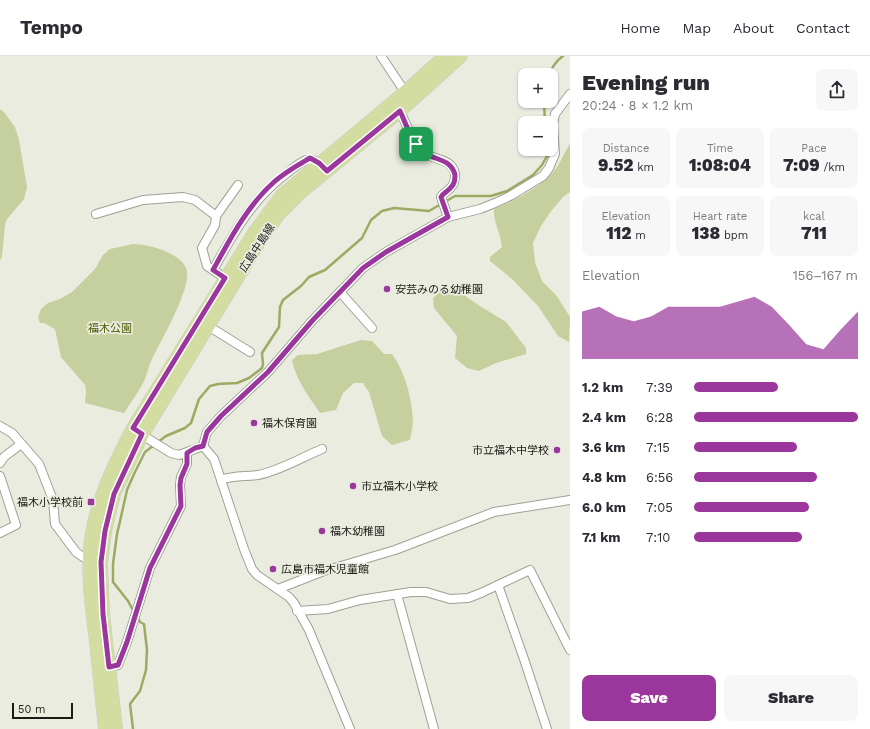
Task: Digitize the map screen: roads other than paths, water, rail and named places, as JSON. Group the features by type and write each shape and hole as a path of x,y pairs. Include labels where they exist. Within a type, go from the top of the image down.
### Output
{"main road":[{"name":"広島中島線","path":"204,323 225,278 254,233 282,195 400,111 409,96 445,56"},
{"name":"広島中島線","path":"105,729 92,605 95,561 94,525 102,492 116,460 137,431 204,323 279,214 323,167 409,96 461,56"},
{"name":"広島中島線","path":"95,561 103,614 116,729"}],"street":[{"path":"381,56 409,96"},
{"path":"203,446 207,432 221,416 268,372 312,321 363,268 374,260 448,217 480,209 495,203 510,196 543,176 549,168 555,154 553,124 555,114 570,94"},
{"path":"400,111 416,144 422,151 450,164 454,170 455,178 453,186 443,193 441,197 448,217"},
{"path":"213,270 244,216 275,181 294,167 310,158 323,167"},
{"path":"225,278 207,266 202,248 215,224 216,216 238,185"},
{"path":"96,214 143,200 183,197 195,200 216,216"},
{"path":"340,292 372,328"},
{"path":"204,323 250,352"},
{"path":"0,426 12,433 39,464 53,500 55,524 76,552 95,561"},
{"path":"137,431 171,453 187,453 195,448 203,446"},
{"path":"0,463 4,457 21,444"},
{"path":"203,446 214,459 250,565 257,575 289,597 309,630 350,729"},
{"path":"221,480 232,476 258,475 287,465 322,449"},
{"path":"109,667 118,665 127,642 150,568 181,506 180,485 181,478 187,464 187,453"},
{"path":"0,476 16,525 0,533"},
{"path":"278,589 324,571 395,550 494,512 570,500"},
{"path":"297,611 328,609 360,600 411,592 426,592 450,599 458,599 481,594 530,570 570,649"},
{"path":"498,585 548,729"},
{"path":"397,594 434,729"}],"waterway":[{"path":"552,68 563,56"},
{"path":"544,108 545,116"},
{"path":"134,612 128,601 113,582 113,564 117,534 127,490 145,452 166,436 185,428 191,423 199,399 210,386 237,383 249,378 262,368 262,353 279,327 280,307 283,300 301,286 309,277 325,270 362,238 371,220 382,211 394,208 429,211 455,196 491,196 507,191 533,175 542,165 547,156"},
{"path":"133,729 130,704 140,691 146,670 147,650 144,624 140,622 137,616"}],"place":[{"name":"安芸みのる幼稚園","path":"387,289"},
{"name":"福木保育園","path":"254,423"},
{"name":"市立福木中学校","path":"557,450"},
{"name":"市立福木小学校","path":"353,486"},
{"name":"福木小学校前","path":"91,502"},
{"name":"福木幼稚園","path":"322,531"},
{"name":"広島市福木児童館","path":"273,569"}],"park label":[{"name":"福木公園","path":"110,328"}]}
